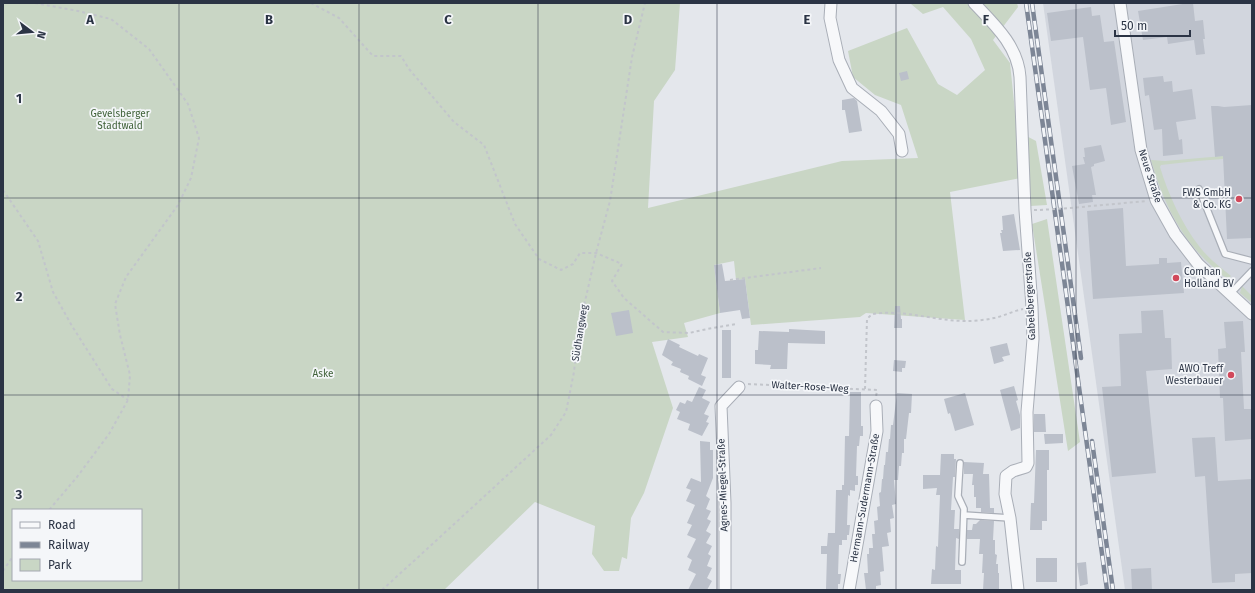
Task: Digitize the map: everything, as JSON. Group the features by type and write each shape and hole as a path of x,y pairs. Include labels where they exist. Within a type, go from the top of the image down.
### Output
{"street":[{"path":"831,3 830,18 839,60 852,88 881,111 899,134 902,151"},
{"name":"Gabelsbergerstraße","path":"974,3 1003,35 1020,67 1025,210 1033,340 1027,412 1028,464 1026,467 1013,471 1006,476 1006,494 1018,590"},
{"name":"Neue Straße","path":"1120,3 1141,150 1156,200 1175,234 1198,264 1252,314"},
{"name":"Agnes-Miegel-Straße","path":"725,590 725,503 721,406 743,385"},
{"name":"Hermann-Sudermann-Straße","path":"849,590 877,432 876,406"}],"lane":[{"path":"1199,188 1225,254 1252,261"},
{"path":"1230,294 1252,271"},
{"path":"960,463 958,496 964,510 962,562"},
{"path":"964,515 1010,518"}],"path":[{"path":"35,3 111,19 149,49 188,104 199,138 191,178 178,205 126,277 115,304 120,335 130,375 128,400 109,434 77,477 50,509"},
{"path":"311,3 339,18 373,56 401,56 409,69 454,122 484,145 515,224 539,259 561,270 573,264 580,253 596,253 622,264 612,281 624,298 663,332 689,333 737,324"},
{"name":"Südhangweg","path":"382,590 550,435 566,412 574,372 578,332 596,253 610,201 632,57 645,3"},
{"path":"3,190 38,241 53,292 72,326 112,389 128,400"},
{"path":"1040,210 1156,200"},
{"path":"730,280 821,268"},
{"path":"865,389 868,319 873,314 908,314 947,320 966,321 994,318 1013,311 1032,307"},
{"name":"Walter-Rose-Weg","path":"743,385 875,390"},
{"path":"3,571 12,558"}],"shaded area":[{"path":"1043,3 1252,3 1252,590 1125,590"}],"green space":[{"path":"3,3 680,3 675,70 654,101 648,208 842,161 918,158 901,105 875,95 853,77 848,51 907,28 938,84 957,95 985,70 971,39 943,7 923,14 911,4 1017,3 1018,7 993,40 1010,63 1017,131 1036,141 1047,205 1030,206 1026,177 950,192 965,320 866,313 860,317 751,325 745,279 736,280 734,261 714,265 720,313 684,323 688,337 652,342 673,408 644,493 631,518 627,559 622,557 619,571 604,571 592,554 595,526 535,502 444,590 3,590"},
{"path":"1223,156 1223,159 1161,165 1160,167 1171,198 1187,228 1206,254 1231,276 1229,278 1220,274 1201,255 1182,231 1167,204 1151,160 1165,161"},
{"path":"1047,219 1080,442 1068,451 1032,224"},
{"path":"1242,286 1252,296 1252,303 1240,293"}],"building":[{"path":"1193,3 1195,21 1203,20 1205,54 1196,55 1194,40 1168,44 1167,37 1143,40 1138,11"},
{"path":"1091,7 1092,16 1100,15 1104,42 1114,41 1126,122 1111,125 1106,88 1090,90 1083,37 1051,41 1047,13"},
{"path":"907,71 909,79 901,81 899,73"},
{"path":"1163,76 1164,82 1172,81 1173,92 1192,89 1196,119 1176,122 1179,140 1182,139 1183,154 1163,156 1162,129 1154,130 1149,95 1145,96 1143,78"},
{"path":"854,98 857,101 862,131 849,133 845,110 842,110 842,100"},
{"path":"1252,105 1252,238 1227,239 1223,156 1215,157 1211,106 1224,107"},
{"path":"1101,145 1105,161 1094,164 1094,166 1091,167 1096,195 1092,195 1093,202 1079,204 1072,166 1085,164 1083,157 1085,157 1084,148"},
{"path":"1123,208 1126,266 1159,264 1159,258 1167,258 1167,263 1181,262 1184,293 1093,299 1087,211"},
{"path":"1014,214 1020,250 1003,251 1000,233 1002,233 1001,230 1003,230 1002,216"},
{"path":"722,264 725,281 745,279 750,318 742,319 740,310 720,313 714,265"},
{"path":"895,306 900,306 902,328 894,328"},
{"path":"629,310 633,333 616,336 611,313"},
{"path":"1163,310 1165,338 1171,338 1172,369 1146,371 1156,473 1112,477 1102,387 1121,386 1119,334 1142,333 1141,311"},
{"path":"1243,321 1245,352 1241,352 1244,409 1252,409 1252,439 1225,441 1223,398 1220,398 1218,349 1226,348 1224,322"},
{"path":"789,329 825,331 825,344 788,343 787,369 770,369 771,365 755,364 755,350 758,350 759,331 789,332"},
{"path":"722,330 731,330 731,378 722,378"},
{"path":"668,339 680,345 679,347 698,356 699,354 708,358 701,375 706,377 702,386 688,379 689,376 680,372 681,369 671,365 673,362 662,355"},
{"path":"1007,343 1010,355 1002,357 1004,361 994,364 990,347"},
{"path":"894,360 906,361 905,368 902,368 902,372 893,371"},
{"path":"1014,386 1018,400 1016,401 1020,415 1020,428 1011,431 1000,390"},
{"path":"699,387 706,390 702,398 710,402 704,414 709,416 706,422 709,423 702,436 688,430 690,424 677,419 680,412 676,410 680,402 685,404 687,400 692,402"},
{"path":"850,392 861,392 861,426 863,426 863,436 860,436 859,446 857,446 856,476 858,476 858,485 855,485 855,491 850,490 850,496 848,495 847,525 850,525 847,540 842,540 842,545 839,545 838,574 841,574 840,584 838,584 838,589 826,589 827,554 821,554 821,546 827,546 828,533 835,533 836,490 842,490 842,485 844,485 845,436 849,436"},
{"path":"897,393 912,394 911,413 909,413 906,439 904,439 904,453 902,453 901,466 899,466 898,480 894,480 896,504 892,505 894,518 890,519 891,532 887,533 889,546 882,547 884,571 880,572 881,585 876,586 876,590 866,590 864,573 868,573 867,554 869,554 869,548 873,548 872,534 875,534 874,521 878,520 877,507 880,506 879,493 881,492 886,452 888,452"},
{"path":"965,393 974,425 955,431 944,399"},
{"path":"1034,414 1045,414 1046,432 1034,432"},
{"path":"1044,434 1063,434 1063,443 1045,444"},
{"path":"1215,437 1218,481 1252,479 1252,573 1235,574 1235,582 1212,583 1205,476 1195,477 1192,438"},
{"path":"700,441 710,442 710,450 713,450 713,478 706,496 710,499 706,509 711,511 707,519 711,521 706,531 711,534 706,543 712,546 708,554 711,556 707,566 712,568 707,578 712,581 707,590 688,590 696,574 688,570 692,560 687,557 696,539 687,535 692,525 687,523 695,505 686,501 691,490 686,488 691,478 701,482"},
{"path":"1036,450 1049,450 1049,470 1047,470 1047,521 1042,521 1042,530 1030,530 1031,503 1034,503"},
{"path":"941,454 954,454 954,459 956,459 955,477 953,477 951,510 955,510 954,529 959,529 959,539 956,538 955,570 961,570 961,584 931,584 932,569 935,570 936,546 938,547 940,495 936,495 937,488 923,489 923,475 940,475"},
{"path":"964,462 984,463 983,474 989,474 990,508 994,508 994,513 981,512 981,508 976,508 974,485 972,485 973,474 964,474"},
{"path":"980,520 994,521 993,540 995,540 995,554 997,555 996,564 998,564 999,590 983,590 983,554 979,554 980,539 967,539 967,530 972,530 973,524 976,524"},
{"path":"1036,558 1057,558 1057,582 1036,582"},
{"path":"1086,562 1088,584 1080,586 1077,563"},
{"path":"1151,568 1152,590 1132,590 1131,569"}],"railway":[{"path":"1026,3 1107,590"},
{"path":"1032,3 1081,358"},
{"path":"1092,441 1113,590"}],"place":[{"name":"FWS GmbH & Co. KG","path":"1239,199"},
{"name":"Comhan Holland BV","path":"1176,278"},
{"name":"AWO Treff Westerbauer","path":"1231,375"}],"park label":[{"name":"Gevelsberger Stadtwald","path":"120,120"},
{"name":"Aske","path":"323,374"}]}
